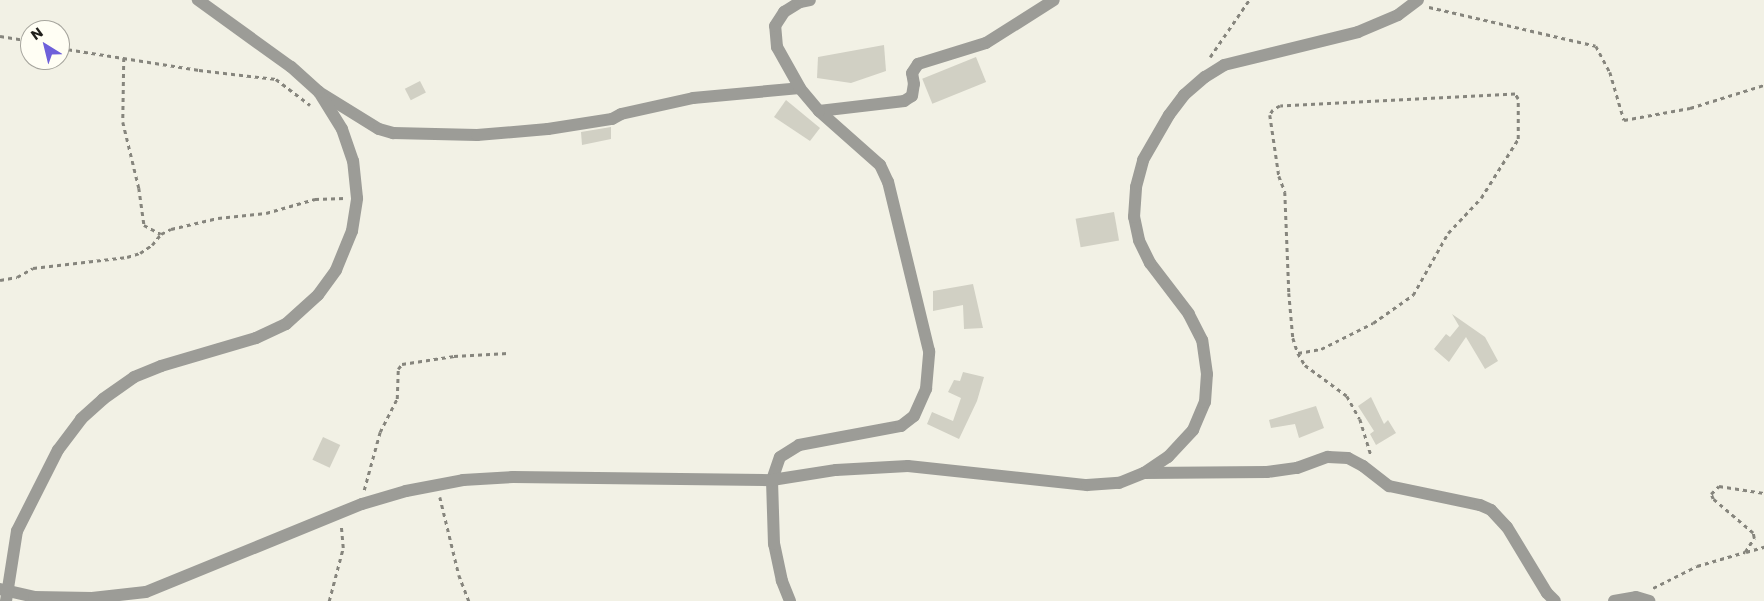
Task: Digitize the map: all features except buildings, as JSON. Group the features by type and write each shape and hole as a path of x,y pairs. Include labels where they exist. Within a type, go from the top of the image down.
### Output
{"street":[{"path":"198,0 291,67 319,92 379,129 393,132 477,135 548,130 603,120 693,98 800,88"},
{"path":"790,601 782,581 774,544 772,480 780,457 799,446 901,426 914,416 926,389 929,351 888,182 880,165 819,111 800,88 777,47 775,26 784,12 800,2 810,0"},
{"path":"819,111 904,101 912,96 912,73 918,64 986,43 1054,0"},
{"path":"319,92 342,129 354,161 357,198 352,231 336,270 318,295 286,324 256,338 161,366 134,377 103,399 81,419 58,450 17,531 4,594 34,597 92,598 146,592 362,504 463,480 513,477 772,480 875,466 955,469 1087,485 1119,483 1144,473 1168,457 1193,430 1205,402 1208,374 1202,340 1189,314 1150,264 1139,240 1134,217 1136,187 1143,160 1169,115 1184,95 1205,77 1224,65 1358,32 1398,14 1415,2"},
{"path":"1144,473 1267,472 1298,468 1328,458 1348,458 1363,466 1389,486 1480,505 1492,510 1507,527 1547,593 1555,601"},
{"path":"1614,601 1636,597 1649,601"}],"path":[{"path":"1205,77 1206,62 1249,0"},
{"path":"1415,2 1596,46 1610,72 1624,120 1690,108 1764,85"},
{"path":"0,36 20,39"},
{"path":"70,50 276,79 313,107"},
{"path":"124,58 123,122 139,188 144,225 161,234"},
{"path":"1298,354 1321,349 1373,324 1413,295 1448,233 1481,198 1518,139 1518,99 1515,94 1280,106 1273,110 1270,115 1279,176 1285,192 1289,293 1293,338 1298,354 1305,365 1347,396 1360,419 1371,455 1363,466"},
{"path":"0,280 17,277 33,268 127,257 140,253 152,245 161,234 171,229 218,218 266,212 315,200 357,198"},
{"path":"362,504 380,432 397,399 398,369 402,364 454,356 508,353"},
{"path":"437,485 459,574 469,601"},
{"path":"1745,552 1754,538 1754,533 1713,499 1711,494 1719,486 1764,493"},
{"path":"329,601 343,548 340,513"},
{"path":"1636,597 1697,566 1764,547"}]}
